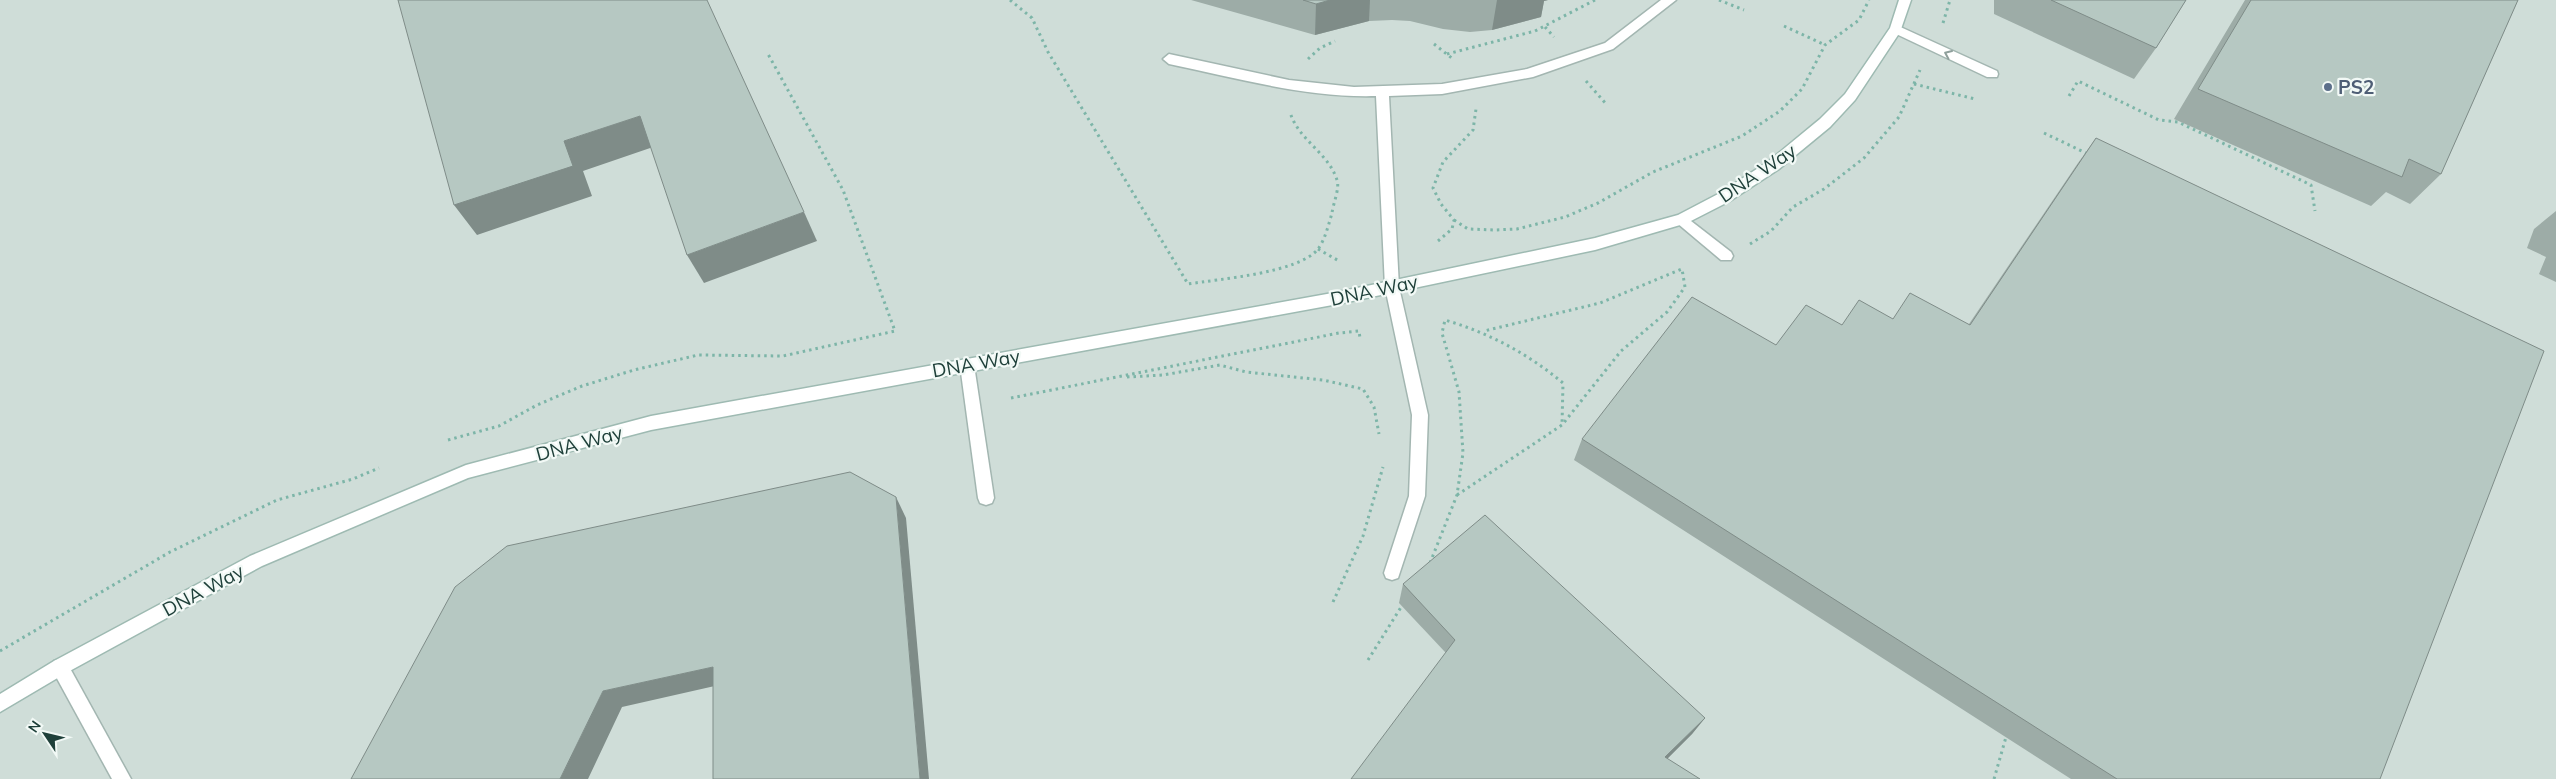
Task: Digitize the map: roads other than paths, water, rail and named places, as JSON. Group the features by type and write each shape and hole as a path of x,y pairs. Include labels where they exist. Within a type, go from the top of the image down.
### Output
{"main road":[{"path":"1169,59 1289,85 1354,92 1442,89 1528,74 1608,46 1670,0"},
{"name":"DNA Way","path":"0,704 60,667 256,561 466,472 651,423 1338,298 1595,244 1682,219 1725,197 1774,165 1825,123 1850,97 1896,29 1906,0"},
{"path":"1896,29 1992,74"},
{"path":"1382,91 1392,286 1420,415 1417,496 1392,573"},
{"path":"1682,219 1726,256"},
{"path":"967,365 986,498"},
{"path":"60,667 122,779"}],"place":[{"name":"PS2","path":"2328,87"}]}
